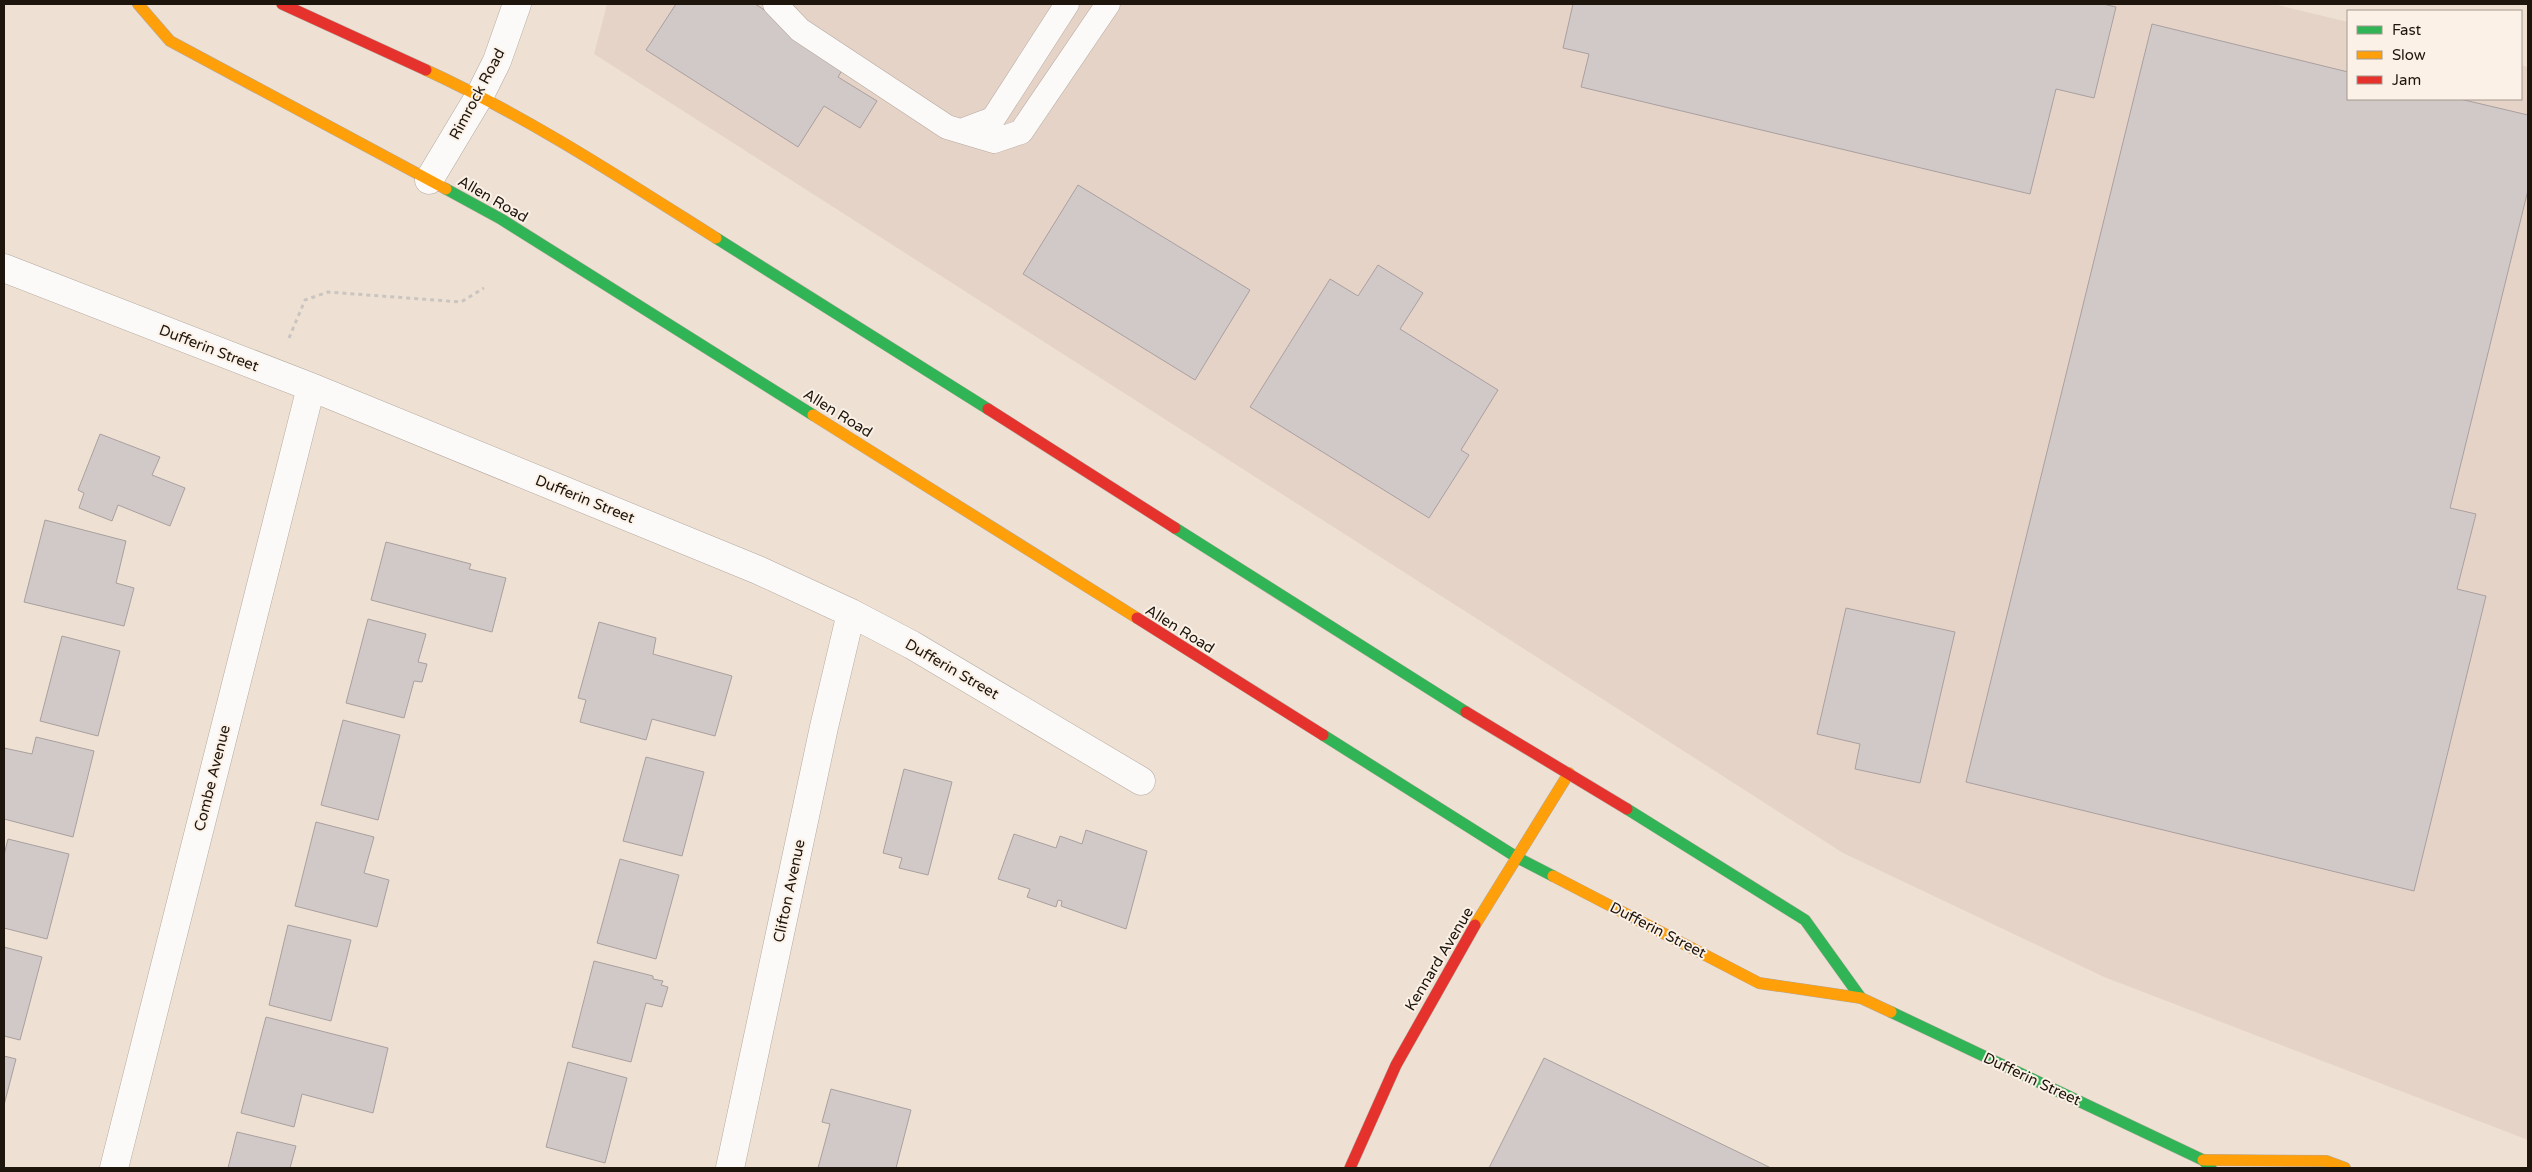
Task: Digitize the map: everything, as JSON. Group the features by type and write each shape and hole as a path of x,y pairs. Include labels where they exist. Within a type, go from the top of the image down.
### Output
{"main road":[{"name":"Allen Road","path":"138,4 170,41 501,219 1518,858"},
{"path":"282,4 480,96 573,147 1446,700 1569,773"},
{"name":"Kennard Avenue","path":"1350,1168 1365,1129 1435,990 1569,773"},
{"name":"Dufferin Street","path":"1569,773 1805,920 1861,998"},
{"name":"Dufferin Street","path":"1518,858 1759,983 1861,998 2207,1164 2326,1161 2345,1168"}],"street":[{"name":"Rimrock Road","path":"429,180 480,96 497,61 517,4"},
{"name":"Dufferin Street","path":"4,268 311,387 758,570 912,645 1141,781"},
{"name":"Combe Avenue","path":"114,1168 311,387"},
{"name":"Clifton Avenue","path":"730,1168 824,727 851,614"}],"lane":[{"path":"775,4 800,30 947,127 994,141 1021,132 1108,4"},
{"path":"961,131 993,119 1067,4"}],"path":[{"path":"275,373 305,300 328,292 461,302 484,288"}],"shaded area":[{"path":"607,4 2274,4 2347,22 2347,100 2522,100 2522,65 2528,67 2528,1140 2104,977 1843,853 594,54"}],"building":[{"path":"676,4 755,4 847,62 838,77 877,101 860,128 824,106 798,147 646,50"},
{"path":"1573,4 2103,4 2116,7 2094,98 2056,89 2030,194 1581,87 1589,54 1563,48"},
{"path":"2152,24 2347,72 2347,100 2464,100 2528,115 2528,190 2450,508 2476,514 2457,589 2486,596 2414,891 1966,782"},
{"path":"1078,185 1250,290 1195,380 1023,274"},
{"path":"1378,265 1423,293 1400,329 1498,390 1461,450 1469,455 1429,518 1250,407 1330,279 1358,296"},
{"path":"100,434 160,457 152,475 185,488 170,526 118,505 112,521 79,508 84,493 78,490"},
{"path":"45,520 126,541 116,583 134,588 124,626 24,602"},
{"path":"386,542 471,564 469,569 506,578 492,632 371,600"},
{"path":"1846,608 1955,632 1920,783 1855,769 1860,744 1817,734"},
{"path":"368,619 426,634 418,662 427,664 422,682 414,681 404,718 346,703"},
{"path":"599,622 656,638 653,654 732,676 715,736 652,719 646,740 580,722 586,700 578,698"},
{"path":"62,636 120,651 98,736 40,721"},
{"path":"343,720 400,735 378,820 321,805"},
{"path":"36,737 94,751 73,837 4,819 4,748 32,754"},
{"path":"646,757 704,772 682,856 623,841"},
{"path":"904,769 952,782 928,875 899,868 902,858 883,853"},
{"path":"316,822 374,837 364,873 389,880 377,927 295,906"},
{"path":"1086,830 1147,851 1126,929 1061,906 1062,901 1058,900 1056,907 1027,897 1030,889 998,879 1014,834 1056,848 1060,836 1082,844"},
{"path":"8,839 69,854 47,939 4,928 4,855"},
{"path":"620,859 679,875 656,959 597,943"},
{"path":"288,925 351,940 331,1021 269,1005"},
{"path":"4,947 42,957 20,1040 4,1036"},
{"path":"594,961 653,976 653,979 663,981 661,985 668,987 662,1007 646,1003 631,1062 572,1047"},
{"path":"266,1017 388,1048 373,1113 302,1094 294,1127 241,1113"},
{"path":"4,1056 16,1059 4,1105"},
{"path":"1544,1058 1771,1168 1489,1168"},
{"path":"568,1062 627,1078 605,1163 546,1147"},
{"path":"831,1089 911,1110 896,1168 818,1168 830,1124 822,1122"},
{"path":"237,1132 296,1146 290,1168 228,1168"}],"traffic: fast":[{"path":"446,189 501,219 813,415"},
{"path":"716,238 988,409"},
{"path":"1175,528 1466,712"},
{"path":"1323,735 1518,858 1553,876"},
{"path":"1627,809 1805,920 1861,998"},
{"path":"1891,1012 2203,1160 2211,1168"}],"traffic: slow":[{"path":"138,4 170,41 446,189"},
{"path":"426,70 538,128 716,238"},
{"path":"813,415 1137,618"},
{"path":"1475,925 1569,773"},
{"path":"1553,876 1759,983 1861,998 1891,1012"},
{"path":"2203,1160 2326,1161 2345,1168"}],"traffic: jam":[{"path":"282,4 426,70"},
{"path":"988,409 1175,528"},
{"path":"1137,618 1323,735"},
{"path":"1466,712 1627,809"},
{"path":"1350,1168 1396,1065 1475,925"}]}
